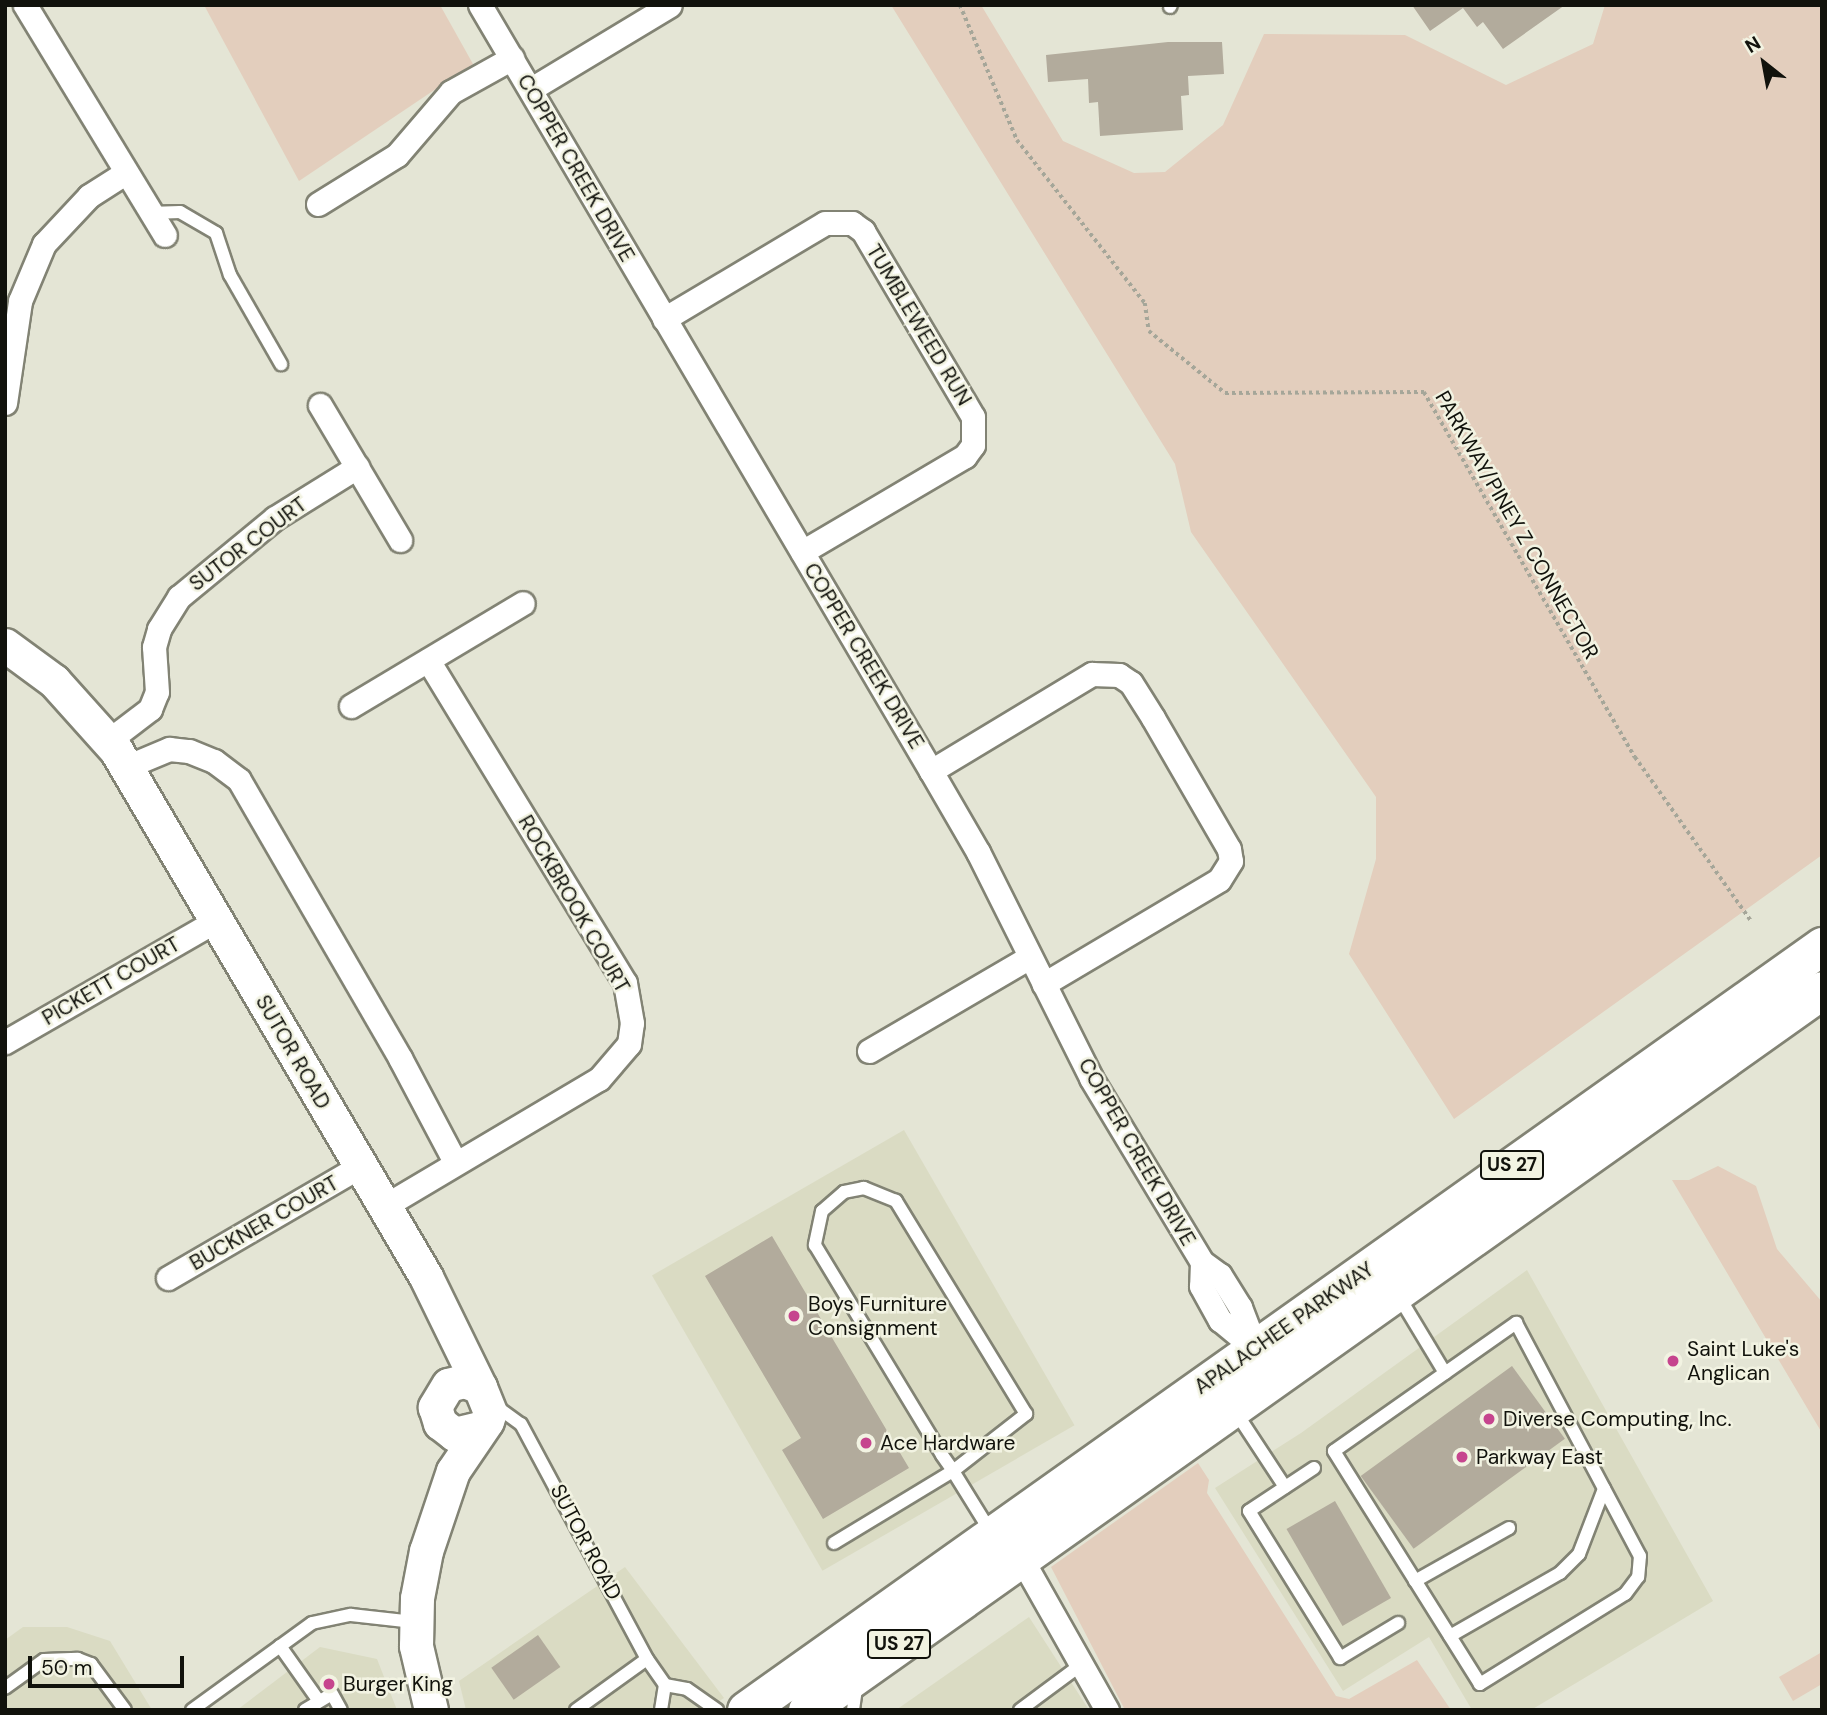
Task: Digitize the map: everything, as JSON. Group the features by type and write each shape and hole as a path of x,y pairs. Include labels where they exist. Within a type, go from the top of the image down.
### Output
{"main road":[{"name":"APALACHEE PARKWAY","path":"807,1710 1396,1292 1780,998 1822,946"},
{"name":"APALACHEE PARKWAY","path":"746,1710 1254,1349 1780,998 1822,990"},
{"path":"1021,1558 1017,1536 1034,1506"},
{"path":"982,1586 996,1554 993,1535"}],"street":[{"path":"25,5 165,235"},
{"name":"COPPER CREEK DRIVE","path":"480,5 931,771 1091,1078 1202,1262 1220,1275 1240,1307 1254,1349 1273,1380"},
{"path":"531,89 670,5"},
{"name":"COPPER CREEK DRIVE","path":"318,204 397,155 451,92 512,58"},
{"path":"5,403 20,301 44,244 89,196 125,173"},
{"name":"TUMBLEWEED RUN","path":"664,319 825,223 838,220 863,231 973,417 973,445 965,456 802,552"},
{"path":"320,405 400,540"},
{"name":"SUTOR COURT","path":"117,754 150,709 157,691 154,647 159,629 179,597 275,518 357,467"},
{"path":"351,706 523,603"},
{"name":"SUTOR ROAD","path":"5,645 54,681 117,754 426,1277 484,1406"},
{"name":"ROCKBROOK COURT","path":"383,1207 599,1079 629,1044 631,1003 625,983 428,660"},
{"path":"931,771 1092,674 1119,675 1130,683 1146,706 1229,849 1231,861 1219,880 1044,984"},
{"path":"117,754 189,751 214,761 239,780 400,1058 455,1162"},
{"name":"PICKETT COURT","path":"5,1042 217,920"},
{"path":"869,1051 1030,957"},
{"name":"BUCKNER COURT","path":"169,1278 359,1167"},
{"path":"440,1505 444,1462 440,1423 435,1407 445,1388 455,1339"},
{"path":"445,1388 464,1381 484,1406"},
{"path":"440,1423 464,1436 484,1406"},
{"path":"431,1710 416,1646 426,1551 453,1471 484,1406"},
{"path":"1021,1558 1107,1710"}],"lane":[{"path":"150,213 180,212 216,233 230,275 281,364"},
{"path":"834,1544 953,1471 1026,1414 896,1201 874,1189 844,1192 821,1210 815,1245 953,1471 993,1535"},
{"path":"1396,1292 1445,1373"},
{"path":"1516,1323 1640,1556 1638,1577 1625,1594 1480,1684 1334,1451 1445,1373 1516,1323"},
{"name":"SUTOR ROAD","path":"484,1406 521,1423 647,1659 665,1685"},
{"path":"1233,1408 1285,1487"},
{"path":"1314,1468 1249,1511 1340,1658 1398,1623"},
{"path":"1450,1636 1560,1573 1579,1553 1604,1489"},
{"path":"1415,1580 1509,1528"},
{"path":"192,1710 312,1623 331,1616 417,1622"},
{"path":"280,1646 319,1701"},
{"path":"5,1688 44,1660 78,1659 91,1664 125,1710"},
{"path":"576,1710 647,1659"},
{"path":"1020,1710 1082,1664"},
{"path":"853,1710 858,1673"},
{"path":"661,1710 665,1685 687,1689 718,1710"},
{"path":"305,1710 332,1694 341,1710"}],"path":[{"name":"PARKWAY/PINEY Z CONNECTOR","path":"960,5 1017,140 1145,303 1149,331 1225,393 1424,393 1635,757 1751,921"}],"shaded area":[{"path":"204,5 440,5 473,64 299,181"},
{"path":"891,5 981,5 1063,141 1134,173 1165,172 1223,125 1264,34 1405,35 1506,85 1593,44 1605,5 1822,5 1822,855 1454,1119 1349,954 1376,859 1376,797 1191,532 1175,464"},
{"path":"904,1130 1074,1425 822,1571 652,1276"},
{"path":"1718,1166 1756,1186 1777,1249 1822,1302 1822,1433 1672,1180 1689,1180"},
{"path":"1527,1270 1713,1601 1531,1710 1472,1710 1429,1637 1343,1691 1215,1488 1301,1433"},
{"path":"1198,1463 1209,1480 1207,1493 1336,1696 1349,1699 1417,1660 1451,1710 1125,1710 1051,1567"},
{"path":"625,1567 724,1698 706,1710 466,1710 459,1681"},
{"path":"1029,1617 1089,1710 896,1710"},
{"path":"23,1627 67,1627 110,1641 152,1710 5,1710 5,1640"},
{"name":"Burger King","path":"320,1647 377,1659 397,1710 237,1710"},
{"path":"1822,1652 1822,1684 1793,1701 1779,1677"}],"building":[{"path":"1412,5 1565,5 1503,49 1483,22 1477,27 1463,8 1430,31"},
{"path":"1168,42 1222,42 1224,74 1188,76 1189,95 1181,96 1183,130 1100,136 1098,102 1089,103 1088,79 1048,82 1046,55"},
{"path":"772,1236 909,1468 823,1519 782,1450 801,1438 705,1276"},
{"name":"Parkway East","path":"1512,1366 1565,1439 1414,1549 1361,1476"},
{"path":"1335,1501 1391,1598 1343,1626 1287,1529"},
{"path":"538,1635 560,1667 514,1700 491,1668"}],"place":[{"name":"Boys Furniture Consignment","path":"794,1316"},
{"name":"Saint Luke's Anglican","path":"1673,1361"},
{"name":"Diverse Computing, Inc.","path":"1489,1419"},
{"name":"Ace Hardware","path":"866,1443"},
{"name":"Parkway East","path":"1462,1457"},
{"name":"Burger King","path":"329,1684"}]}
